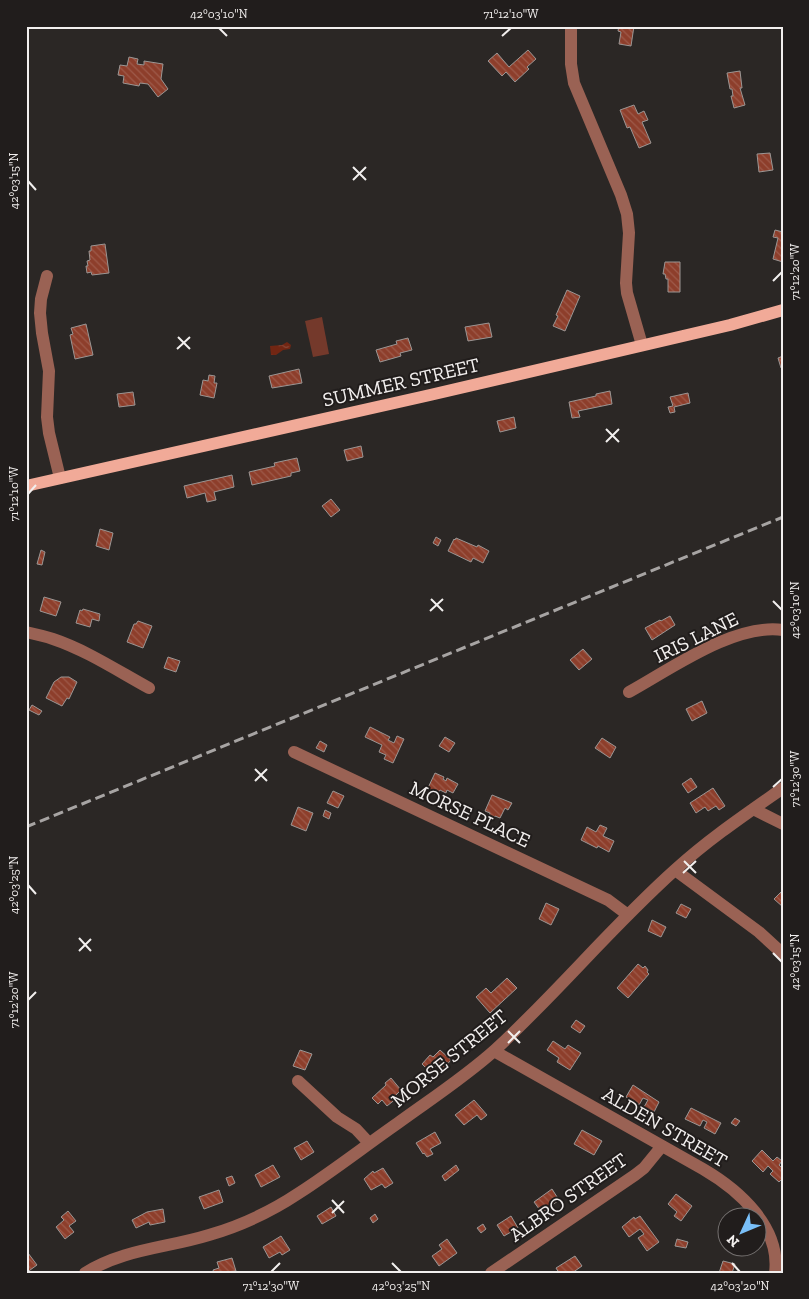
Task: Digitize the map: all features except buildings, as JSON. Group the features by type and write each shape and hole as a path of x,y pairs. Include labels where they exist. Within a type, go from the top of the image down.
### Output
{"main road":[{"name":"SUMMER STREET","path":"26,486 430,395 783,310"}],"street":[{"path":"571,26 570,64 574,83 621,194 627,214 629,233 626,283 642,345"},
{"path":"47,276 40,313 49,371 49,433 60,478"},
{"name":"IRIS LANE","path":"629,692 724,640 752,631 783,630"},
{"path":"26,632 53,639 70,646 109,665 149,688"},
{"name":"MORSE PLACE","path":"294,752 608,900 628,915"},
{"name":"MORSE STREET","path":"85,1273 115,1258 140,1250 167,1246 210,1235 261,1215 298,1194 456,1082 494,1051 675,870 699,849 783,788"},
{"path":"753,809 783,824"},
{"path":"675,870 759,932 783,954"},
{"name":"ALDEN STREET","path":"494,1051 716,1176 728,1185 748,1204 771,1238 776,1263 775,1273"},
{"path":"298,1081 337,1117 356,1129 369,1143"},
{"name":"ALBRO STREET","path":"491,1273 635,1175 644,1168 662,1146"}],"shaded area":[{"path":"322,317 329,354 313,357 305,321"}],"water":[{"path":"287,342 291,345 290,349 283,350 276,355 271,355 270,346 282,345"}],"railway":[{"path":"26,827 783,517"}]}
